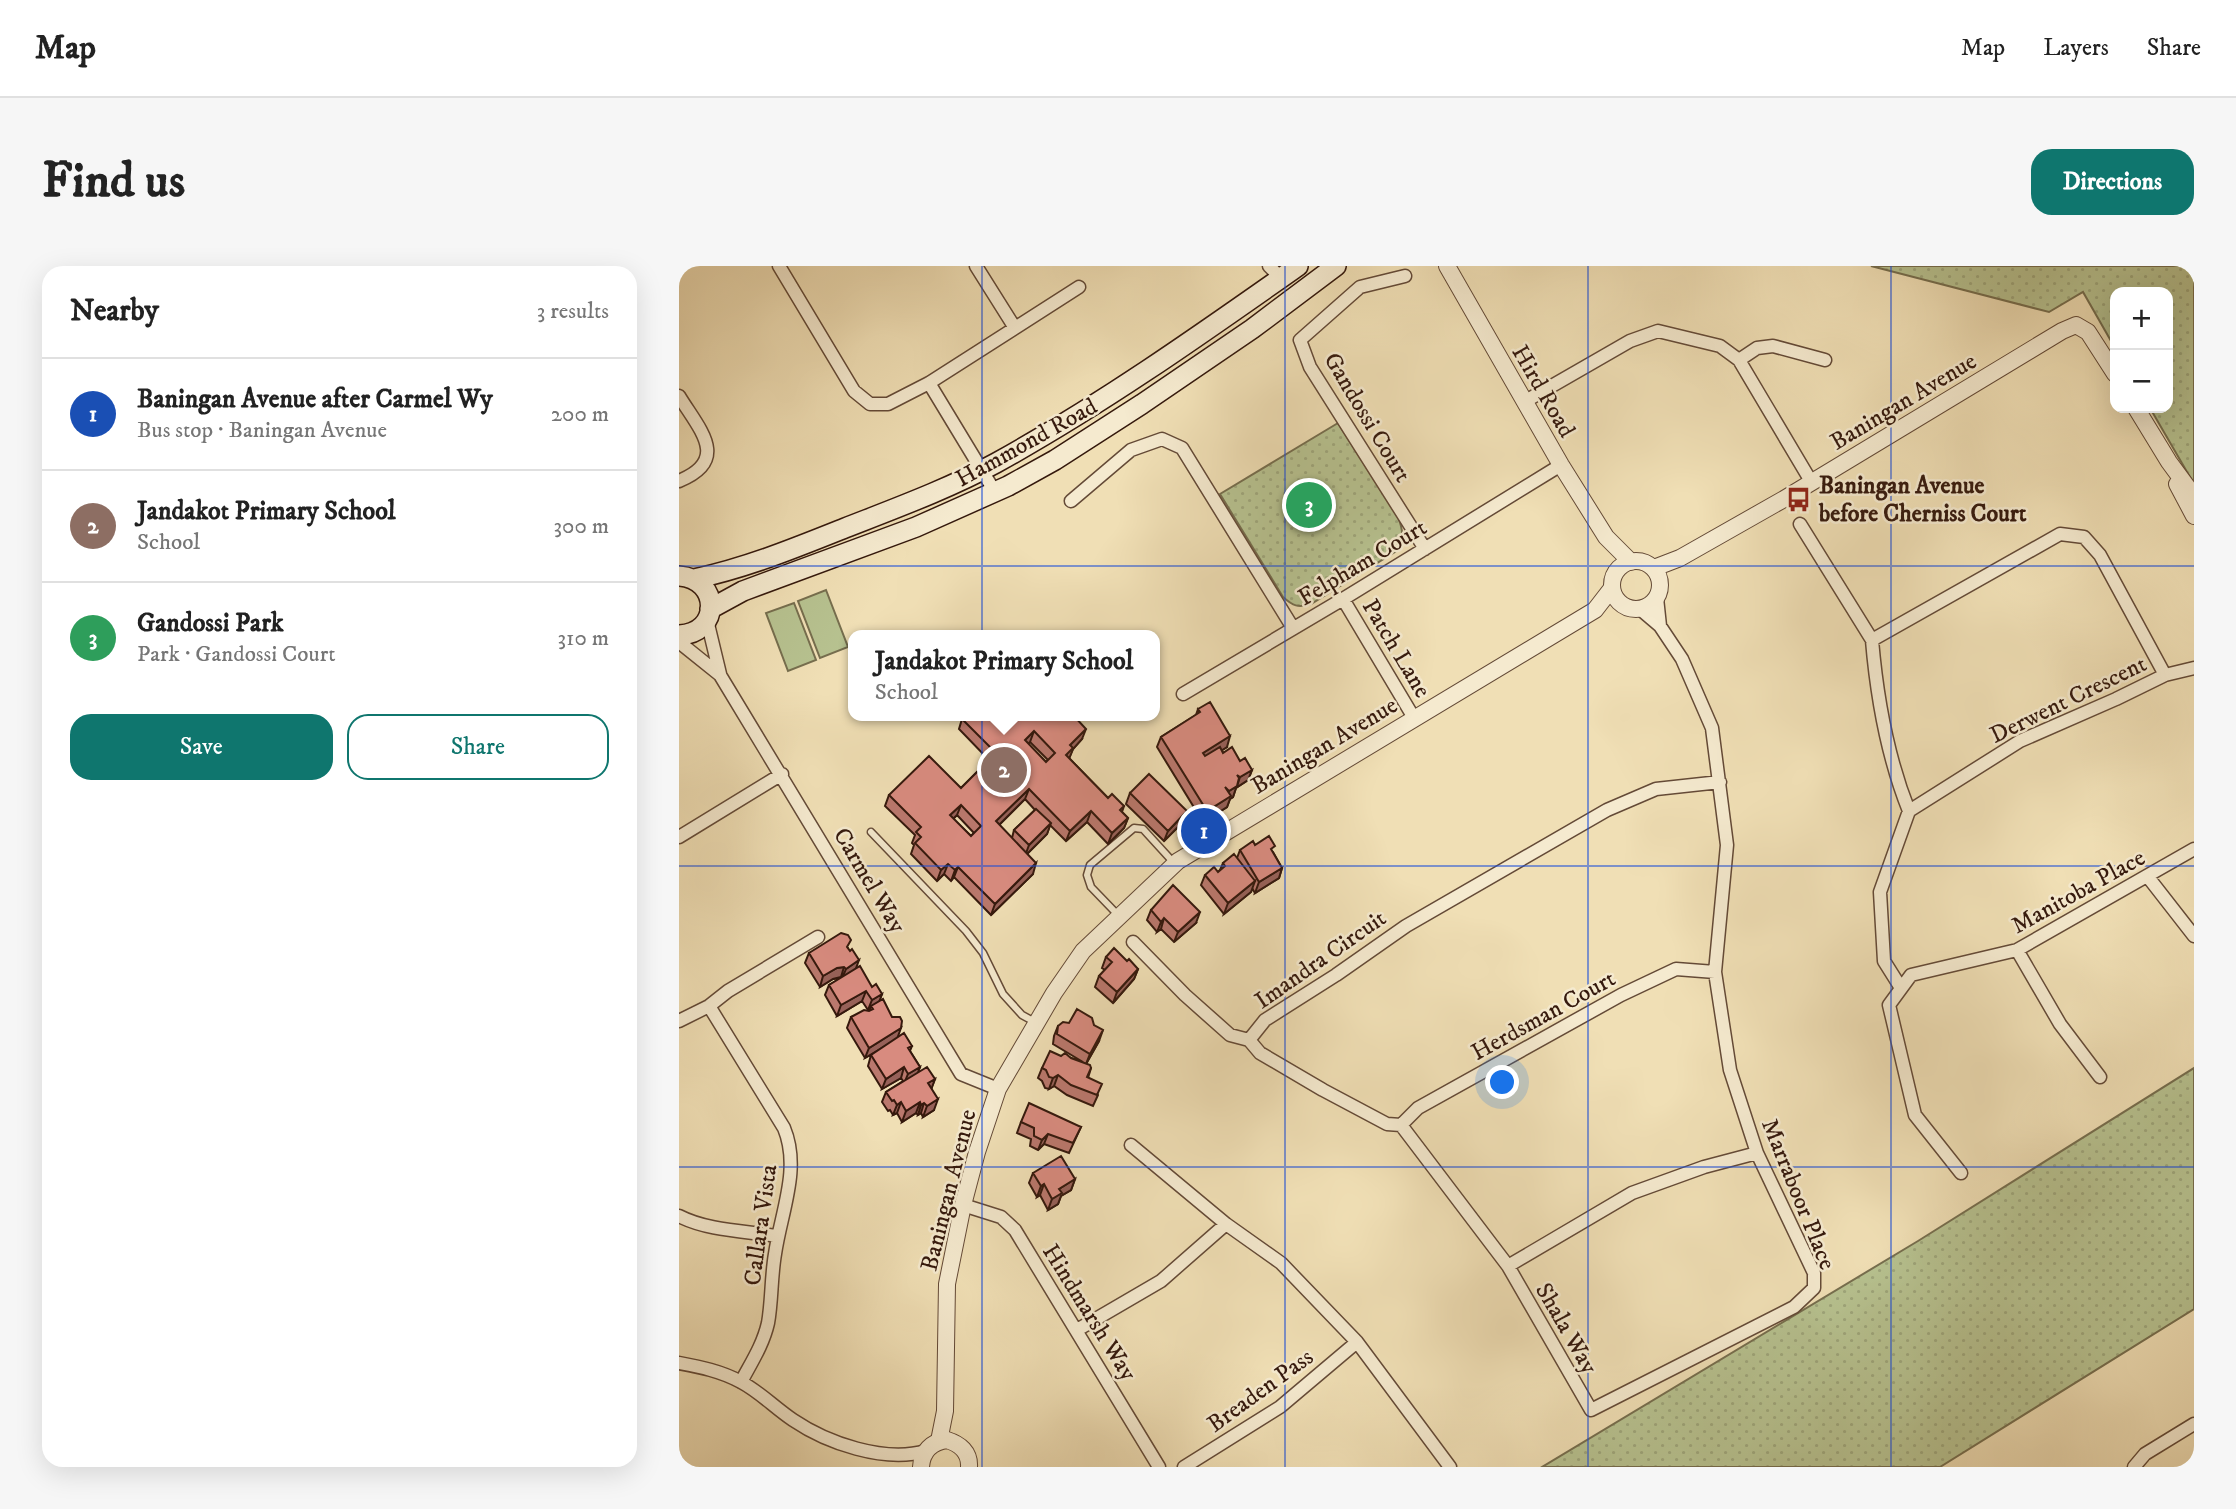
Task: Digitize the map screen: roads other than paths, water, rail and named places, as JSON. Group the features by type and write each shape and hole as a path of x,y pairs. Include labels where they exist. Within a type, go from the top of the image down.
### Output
{"main road":[{"name":"Hammond Road","path":"685,575 729,572 789,551 929,495 982,470 1067,422 1146,371 1275,272 1298,266"},
{"name":"Hammond Road","path":"679,635 692,634 700,629 709,614 743,591 916,527 995,492 1055,460 1252,329 1336,266"},
{"path":"685,575 707,591 709,614"}],"street":[{"path":"779,266 854,391 870,404 888,404 929,383 1079,287"},
{"path":"977,266 1016,328"},
{"name":"Hird Road","path":"1447,266 1561,465 1606,537 1631,562"},
{"name":"Gandossi Court","path":"1405,276 1360,287 1300,340 1310,367 1425,549"},
{"name":"Baningan Avenue","path":"1657,582 1680,558 1812,483 2062,331 2076,325 2088,332 2110,366"},
{"path":"1524,402 1630,341 1658,331 1720,346 1739,360 1812,483"},
{"path":"1739,360 1757,348 1773,346 1825,360"},
{"path":"929,383 995,492"},
{"path":"679,396 708,444 705,463 696,474 679,481"},
{"path":"2139,413 2194,496"},
{"path":"1071,501 1131,450 1162,439 1182,448 1293,628"},
{"path":"2169,462 2182,496 2194,516"},
{"name":"Felpham Court","path":"1183,694 1561,465"},
{"path":"1800,524 1872,640 1877,692 1892,762 1909,811 1880,892 1884,961 1901,988 1889,1006 1915,1115 1961,1173"},
{"name":"Derwent Crescent","path":"1872,640 2060,534 2084,537 2100,555 2165,675"},
{"name":"Hird Road","path":"1606,537 1616,571"},
{"path":"1639,561 1657,582 1652,604 1632,607 1615,596 1612,588 1616,571 1631,562 1639,561"},
{"name":"Marraboor Place","path":"1657,582 1660,626"},
{"name":"Baningan Avenue","path":"921,1467 940,1445 945,1411 947,1284 963,1205 998,1089 1036,1023 1083,951 1175,864 1241,821 1595,610 1612,588"},
{"name":"Patch Lane","path":"1343,599 1414,718"},
{"name":"Baningan Avenue","path":"1595,610 1632,607"},
{"name":"Marraboor Place","path":"1591,1410 1794,1307 1814,1288 1814,1273 1757,1153 1730,1070 1715,972 1727,845 1712,728 1682,659 1660,626 1632,607"},
{"name":"Carmel Way","path":"709,614 720,675"},
{"name":"Carmel Way","path":"679,642 687,650 701,657 720,675 961,1074 998,1089"},
{"name":"Derwent Crescent","path":"1909,811 2020,741 2165,675 2194,668"},
{"path":"679,838 782,774"},
{"name":"Imandra Circuit","path":"1401,1125 1387,1124 1322,1090 1260,1053 1249,1040 1265,1020 1406,926 1607,810 1655,789 1720,782"},
{"name":"Manitoba Place","path":"1901,988 1911,975 2017,950 2194,849"},
{"path":"2148,877 2194,936"},
{"path":"679,1021 709,1006 728,991 818,937"},
{"path":"1133,942 1185,995 1230,1035 1249,1040"},
{"path":"2017,950 2060,1024 2100,1077"},
{"name":"Herdsman Court","path":"1401,1125 1418,1108 1621,995 1677,970 1715,972"},
{"name":"Callara Vista","path":"709,1006 784,1128 791,1146 792,1170 777,1236 768,1323 756,1356 741,1382"},
{"path":"1401,1125 1508,1266 1632,1193 1704,1167 1757,1153"},
{"path":"1131,1145 1226,1224 1281,1263 1357,1342 1450,1467"},
{"name":"Hindmarsh Way","path":"963,1205 1001,1217 1015,1230 1159,1467"},
{"path":"679,1216 699,1223 777,1236"},
{"path":"1077,1329 1161,1281 1226,1224"},
{"name":"Shala Way","path":"1508,1266 1591,1410"},
{"name":"Breaden Pass","path":"1184,1467 1280,1407 1357,1342"},
{"path":"679,1363 702,1367 741,1382 791,1419 818,1435 847,1446 902,1455 921,1467"},
{"path":"2134,1467 2145,1454 2194,1424"},
{"path":"902,1455 940,1445 962,1447 972,1465"}],"lane":[{"path":"1119,916 1091,887 1087,876 1090,865 1134,828 1143,830 1175,864"},
{"path":"871,832 966,930 983,953 1003,994 1022,1015 1036,1023"}],"place":[{"name":"Baningan Avenue before Cherniss Court","path":"1799,499"},
{"name":"Gandossi Park","path":"1309,505"},
{"name":"Jandakot Primary School","path":"1004,770"},
{"name":"Baningan Avenue after Carmel Wy","path":"1204,831"}]}
